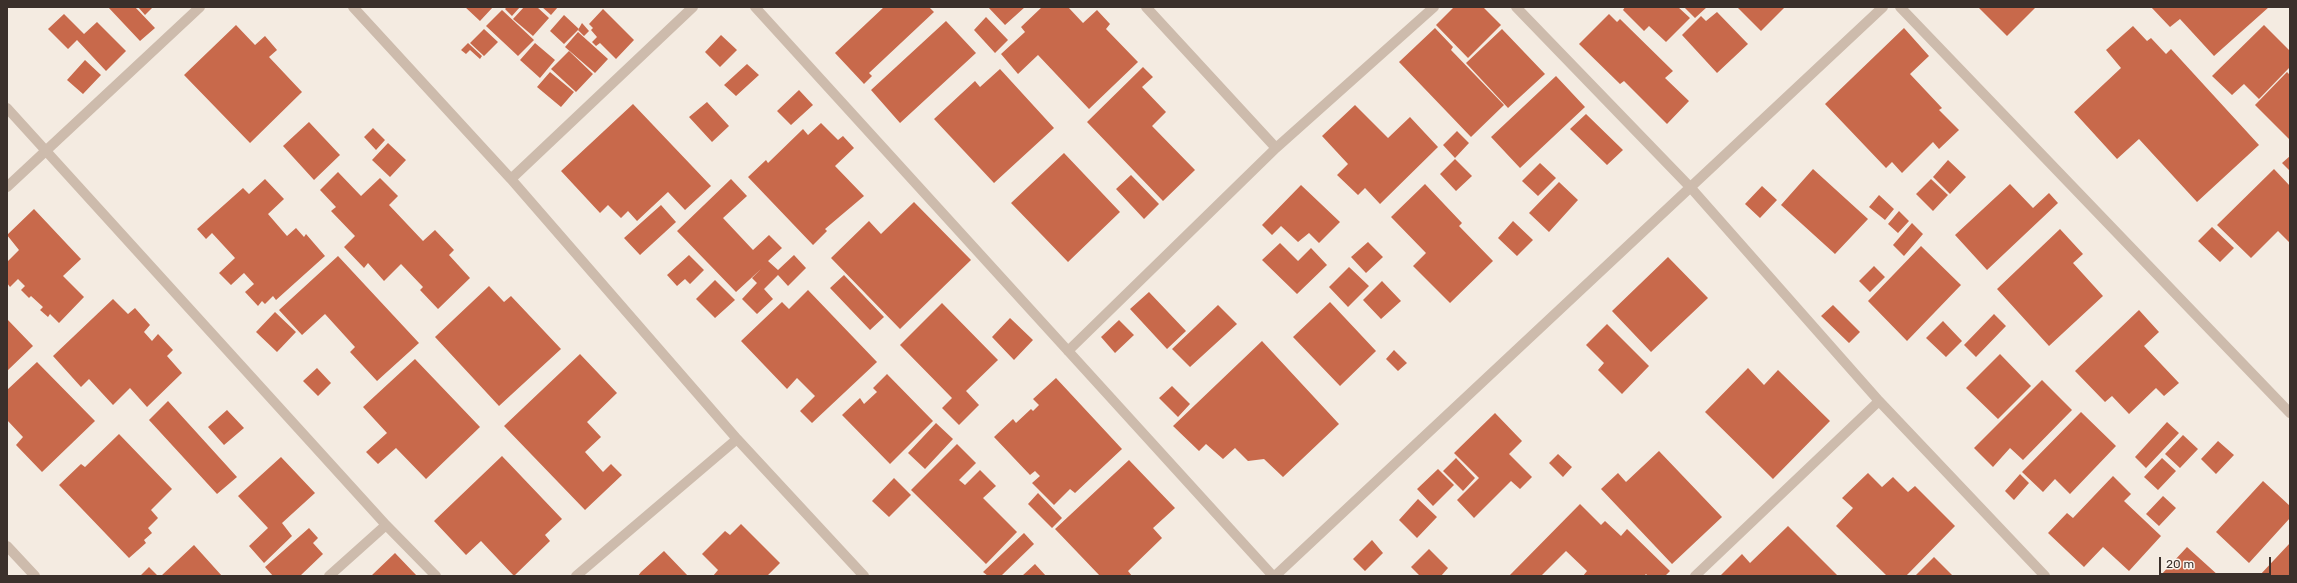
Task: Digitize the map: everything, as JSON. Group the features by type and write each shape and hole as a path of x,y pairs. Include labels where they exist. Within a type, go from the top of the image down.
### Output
{"street":[{"path":"7,187 200,7"},
{"path":"353,7 511,179 737,440 864,576"},
{"path":"511,179 693,7"},
{"path":"754,7 1274,576 1883,7"},
{"path":"1146,7 1276,148"},
{"path":"1068,351 1276,148 1434,7"},
{"path":"1516,7 1691,188 1879,401 2045,576"},
{"path":"1900,7 2290,413"},
{"path":"7,108 386,524 436,576"},
{"path":"1695,576 1879,401"},
{"path":"576,576 737,440"},
{"path":"329,576 386,524"},
{"path":"7,546 34,575"}],"building":[{"path":"108,7 135,7 155,28 140,41"},
{"path":"138,7 153,7 145,15"},
{"path":"465,7 493,7 480,21"},
{"path":"507,7 520,7 512,16 505,9"},
{"path":"524,7 537,7 549,18 533,36 513,19"},
{"path":"542,7 558,7 551,15"},
{"path":"884,7 929,7 934,12 869,73 872,76 864,84 835,53"},
{"path":"988,7 1025,7 1005,25"},
{"path":"1042,7 1068,7 1083,23 1097,10 1110,24 1106,29 1138,62 1089,109 1038,55 1018,74 1001,54 1025,32 1021,27"},
{"path":"1454,7 1483,7 1501,25 1468,58 1436,25"},
{"path":"1625,7 1678,7 1690,18 1666,42 1649,26 1644,31 1623,10"},
{"path":"1684,7 1707,7 1695,18"},
{"path":"1737,7 1785,7 1761,31"},
{"path":"1978,7 2036,7 2007,36"},
{"path":"2151,7 2269,7 2214,56 2180,19 2170,27"},
{"path":"603,9 634,40 616,59 600,43 596,46 592,42 597,37 591,30 593,28 589,24"},
{"path":"502,10 534,40 518,56 486,26"},
{"path":"1717,12 1748,44 1717,73 1682,35 1701,16 1706,21"},
{"path":"64,14 84,34 97,22 126,51 106,71 77,40 68,49 48,29"},
{"path":"1609,14 1617,22 1620,19 1673,71 1665,78 1689,101 1667,124 1624,81 1620,84 1579,44"},
{"path":"564,15 579,29 564,44 550,31"},
{"path":"986,17 1008,40 995,53 974,30"},
{"path":"946,21 976,53 900,123 871,90"},
{"path":"582,23 589,31 584,36 578,30"},
{"path":"236,25 255,45 265,36 277,50 269,57 302,92 250,143 184,75"},
{"path":"2264,25 2290,51 2290,67 2259,99 2244,84 2232,95 2212,76"},
{"path":"2133,26 2147,41 2151,38 2166,54 2171,49 2259,145 2197,202 2139,139 2117,159 2074,112 2121,68 2106,50"},
{"path":"1435,28 1453,47 1451,50 1504,105 1471,137 1399,62"},
{"path":"1904,28 1929,56 1910,74 1942,108 1939,110 1959,130 1939,149 1933,142 1902,173 1892,162 1886,168 1825,104"},
{"path":"484,29 498,42 484,56 470,43"},
{"path":"1502,29 1545,74 1508,108 1466,63"},
{"path":"578,32 608,59 595,73 565,47"},
{"path":"721,35 737,50 720,67 705,52"},
{"path":"468,43 482,56 480,59 470,50 466,54 461,50"},
{"path":"535,43 555,60 540,78 520,60"},
{"path":"569,51 593,74 576,92 551,69"},
{"path":"85,60 101,75 83,94 67,80"},
{"path":"747,64 759,75 736,96 724,85"},
{"path":"1143,67 1153,77 1142,87 1166,112 1152,126 1195,170 1163,201 1087,122"},
{"path":"1000,69 1054,128 994,183 934,119 975,81 980,87"},
{"path":"550,72 574,92 561,107 537,87"},
{"path":"2287,72 2290,75 2290,140 2255,105"},
{"path":"1556,76 1585,107 1520,168 1491,137"},
{"path":"799,90 813,105 791,125 777,111"},
{"path":"707,102 729,126 712,142 689,117"},
{"path":"633,104 711,186 685,210 668,192 637,221 628,211 621,218 608,205 600,213 561,171"},
{"path":"1355,105 1388,138 1410,117 1438,147 1380,204 1365,188 1358,195 1337,175 1348,164 1322,136"},
{"path":"1586,114 1623,150 1607,165 1570,129"},
{"path":"309,122 340,155 314,180 283,146"},
{"path":"821,123 838,140 843,136 854,148 835,166 864,196 825,229 827,231 813,245 748,177 766,160 768,163 803,129 808,135"},
{"path":"373,128 385,140 376,150 364,137"},
{"path":"1457,131 1469,143 1455,158 1443,145"},
{"path":"388,143 406,160 390,177 372,160"},
{"path":"1064,153 1120,212 1068,262 1011,203"},
{"path":"2290,156 2290,171 2282,163"},
{"path":"1455,159 1472,176 1456,191 1440,174"},
{"path":"1948,160 1966,177 1950,194 1933,177"},
{"path":"1540,163 1556,178 1538,196 1522,181"},
{"path":"1813,169 1868,219 1835,254 1781,205"},
{"path":"2274,169 2290,186 2290,243 2278,231 2251,258 2217,225"},
{"path":"338,172 361,196 380,178 398,196 389,205 423,241 435,230 454,250 449,255 470,278 438,309 420,290 423,287 401,264 384,281 368,263 364,268 344,247 355,236 331,211 336,207 320,190"},
{"path":"1131,175 1159,204 1144,219 1116,189"},
{"path":"265,179 284,199 268,214 287,236 296,228 304,237 306,234 325,256 276,300 273,296 265,304 262,301 258,306 245,292 254,284 244,273 231,285 219,273 235,258 212,233 206,239 197,229 243,188 249,194"},
{"path":"731,179 747,196 723,218 753,250 769,235 782,248 768,261 778,270 794,255 806,268 788,286 778,275 764,289 773,299 757,314 742,299 757,283 752,278 761,269 736,292 677,231"},
{"path":"1931,179 1948,195 1933,211 1916,194"},
{"path":"1559,182 1578,200 1549,232 1529,213"},
{"path":"1425,184 1462,223 1459,226 1493,261 1450,303 1413,266 1426,253 1391,217"},
{"path":"2010,184 2033,208 2049,193 2058,203 1987,270 1955,235"},
{"path":"1301,185 1340,222 1319,243 1309,233 1298,242 1281,226 1272,235 1262,225"},
{"path":"1762,186 1777,200 1760,218 1745,204"},
{"path":"1879,195 1894,209 1885,220 1869,207"},
{"path":"914,202 971,260 900,329 831,258 869,221 881,234"},
{"path":"661,205 676,222 640,255 624,238"},
{"path":"34,209 81,259 63,276 84,297 59,323 50,314 48,317 40,310 43,307 31,296 29,298 21,290 25,286 18,279 10,287 7,283 7,262 19,250 7,235"},
{"path":"1899,211 1909,221 1898,233 1888,224"},
{"path":"1513,221 1533,240 1517,256 1498,238"},
{"path":"1912,223 1923,234 1904,256 1893,245"},
{"path":"2212,227 2234,248 2220,262 2198,241"},
{"path":"2060,229 2083,254 2073,263 2103,296 2049,346 1997,289"},
{"path":"1368,242 1383,257 1366,273 1351,257"},
{"path":"1280,243 1298,261 1311,248 1327,265 1297,294 1262,260"},
{"path":"1921,246 1961,285 1907,341 1868,301"},
{"path":"689,255 704,270 690,284 685,279 677,286 667,275"},
{"path":"338,256 419,343 377,381 350,352 355,347 325,314 302,335 279,310"},
{"path":"1668,257 1708,298 1651,352 1612,311"},
{"path":"1874,266 1885,277 1870,292 1859,281"},
{"path":"1349,267 1369,286 1348,307 1329,287"},
{"path":"844,275 884,317 870,330 830,288"},
{"path":"715,280 735,300 715,318 696,299"},
{"path":"1382,281 1401,301 1381,319 1363,300"},
{"path":"489,286 504,302 511,296 561,349 499,406 435,337"},
{"path":"808,290 877,362 812,423 800,411 815,396 797,378 787,389 741,341 782,302 789,309"},
{"path":"1149,292 1186,331 1167,349 1130,309"},
{"path":"113,299 128,314 135,308 150,325 144,332 152,341 158,334 173,350 167,356 182,373 147,407 130,388 113,405 89,379 81,387 53,356"},
{"path":"1330,302 1376,351 1340,386 1293,337"},
{"path":"942,303 998,360 966,391 979,405 959,425 942,408 952,398 900,345"},
{"path":"1218,305 1237,324 1190,367 1172,349"},
{"path":"1833,305 1860,332 1849,343 1821,316"},
{"path":"2139,310 2159,332 2144,346 2179,383 2164,396 2156,388 2129,414 2112,396 2105,402 2075,371"},
{"path":"275,312 296,332 277,352 256,332"},
{"path":"1994,314 2006,326 1976,357 1964,345"},
{"path":"1010,318 1033,340 1014,360 992,337"},
{"path":"7,319 33,346 7,371"},
{"path":"1119,320 1134,335 1115,353 1101,337"},
{"path":"1943,321 1962,341 1946,357 1926,338"},
{"path":"1607,324 1649,366 1622,394 1598,370 1604,363 1586,345"},
{"path":"1262,341 1339,424 1283,477 1264,459 1248,461 1235,448 1223,459 1206,444 1199,451 1173,426"},
{"path":"1394,350 1407,363 1398,371 1386,359"},
{"path":"580,354 617,393 587,422 601,437 585,452 603,472 611,464 622,475 585,510 504,426"},
{"path":"2000,354 2031,386 1998,419 1966,388"},
{"path":"415,359 480,427 426,479 396,448 378,464 366,452 387,433 363,407"},
{"path":"37,362 95,421 42,472 16,445 23,437 7,420 7,390"},
{"path":"317,368 331,383 318,396 303,381"},
{"path":"1748,368 1764,385 1778,370 1830,421 1773,479 1705,412"},
{"path":"887,374 933,421 890,464 842,415 860,398 864,404 877,392 873,388"},
{"path":"1056,378 1122,449 1075,493 1070,489 1054,505 1032,483 1040,476 1035,471 1030,475 994,437 1013,419 1016,423 1031,409 1033,411 1039,405 1033,399"},
{"path":"2042,380 2072,410 2023,460 2010,448 1993,467 1974,448"},
{"path":"1172,386 1190,404 1178,417 1159,398"},
{"path":"168,401 237,477 217,494 149,420"},
{"path":"227,410 244,428 224,445 208,427"},
{"path":"2081,412 2116,446 2070,494 2055,479 2043,492 2022,472"},
{"path":"1495,413 1522,441 1509,454 1532,477 1520,489 1511,481 1474,518 1457,500 1479,478 1454,453"},
{"path":"2167,422 2179,433 2146,468 2135,457"},
{"path":"936,423 953,439 925,469 908,453"},
{"path":"119,434 172,489 151,510 158,518 148,528 152,533 144,540 146,543 129,558 59,485 81,464 85,467"},
{"path":"2183,435 2198,449 2180,468 2165,454"},
{"path":"2218,441 2234,455 2216,474 2201,459"},
{"path":"957,444 976,463 959,480 965,485 980,470 996,486 983,498 1017,532 986,564 911,490"},
{"path":"1659,451 1722,517 1672,564 1601,489 1618,473 1626,482"},
{"path":"1558,454 1572,467 1563,477 1549,463"},
{"path":"502,456 562,519 545,535 550,541 514,576 481,541 466,555 434,521"},
{"path":"281,457 315,493 282,523 292,536 264,563 249,546 268,528 238,496"},
{"path":"1456,458 1475,478 1463,491 1443,471"},
{"path":"2162,458 2176,471 2158,490 2144,477"},
{"path":"1129,460 1175,508 1153,528 1162,538 1128,571 1132,576 1100,576 1055,529"},
{"path":"1438,469 1454,485 1433,506 1417,489"},
{"path":"1868,473 1882,487 1893,477 1908,492 1915,486 1955,526 1906,576 1887,576 1836,526 1853,508 1842,498"},
{"path":"2020,474 2029,483 2014,500 2005,491"},
{"path":"2113,476 2131,494 2124,501 2161,536 2129,571 2103,547 2084,567 2048,533 2067,513 2073,518"},
{"path":"894,478 911,495 889,517 872,501"},
{"path":"2263,481 2290,506 2290,518 2249,563 2216,532"},
{"path":"1038,493 1062,518 1052,528 1028,504"},
{"path":"2163,496 2176,508 2159,526 2146,514"},
{"path":"1418,499 1437,517 1417,538 1399,520"},
{"path":"1580,504 1601,525 1605,521 1621,536 1627,529 1670,571 1665,576 1648,576 1646,574 1644,576 1583,576 1587,571 1566,551 1541,576 1509,576"},
{"path":"741,524 780,563 767,576 713,576 718,570 702,554 725,531 730,535"},
{"path":"1788,526 1838,576 1720,576 1742,554 1750,563"},
{"path":"309,528 318,538 313,543 323,554 300,576 273,576 265,567"},
{"path":"1024,533 1034,544 1001,576 988,576 983,572"},
{"path":"1372,540 1383,553 1365,571 1353,559"},
{"path":"2290,543 2290,576 2259,576"},
{"path":"194,545 222,576 161,576"},
{"path":"2187,547 2219,576 2160,576"},
{"path":"1429,549 1448,568 1441,576 1420,576 1411,567"},
{"path":"664,551 688,576 638,576 641,572"},
{"path":"395,553 417,576 371,576"},
{"path":"1934,557 1953,576 1915,576"},
{"path":"1035,564 1046,576 1022,576"},
{"path":"149,567 158,576 140,576"}]}
